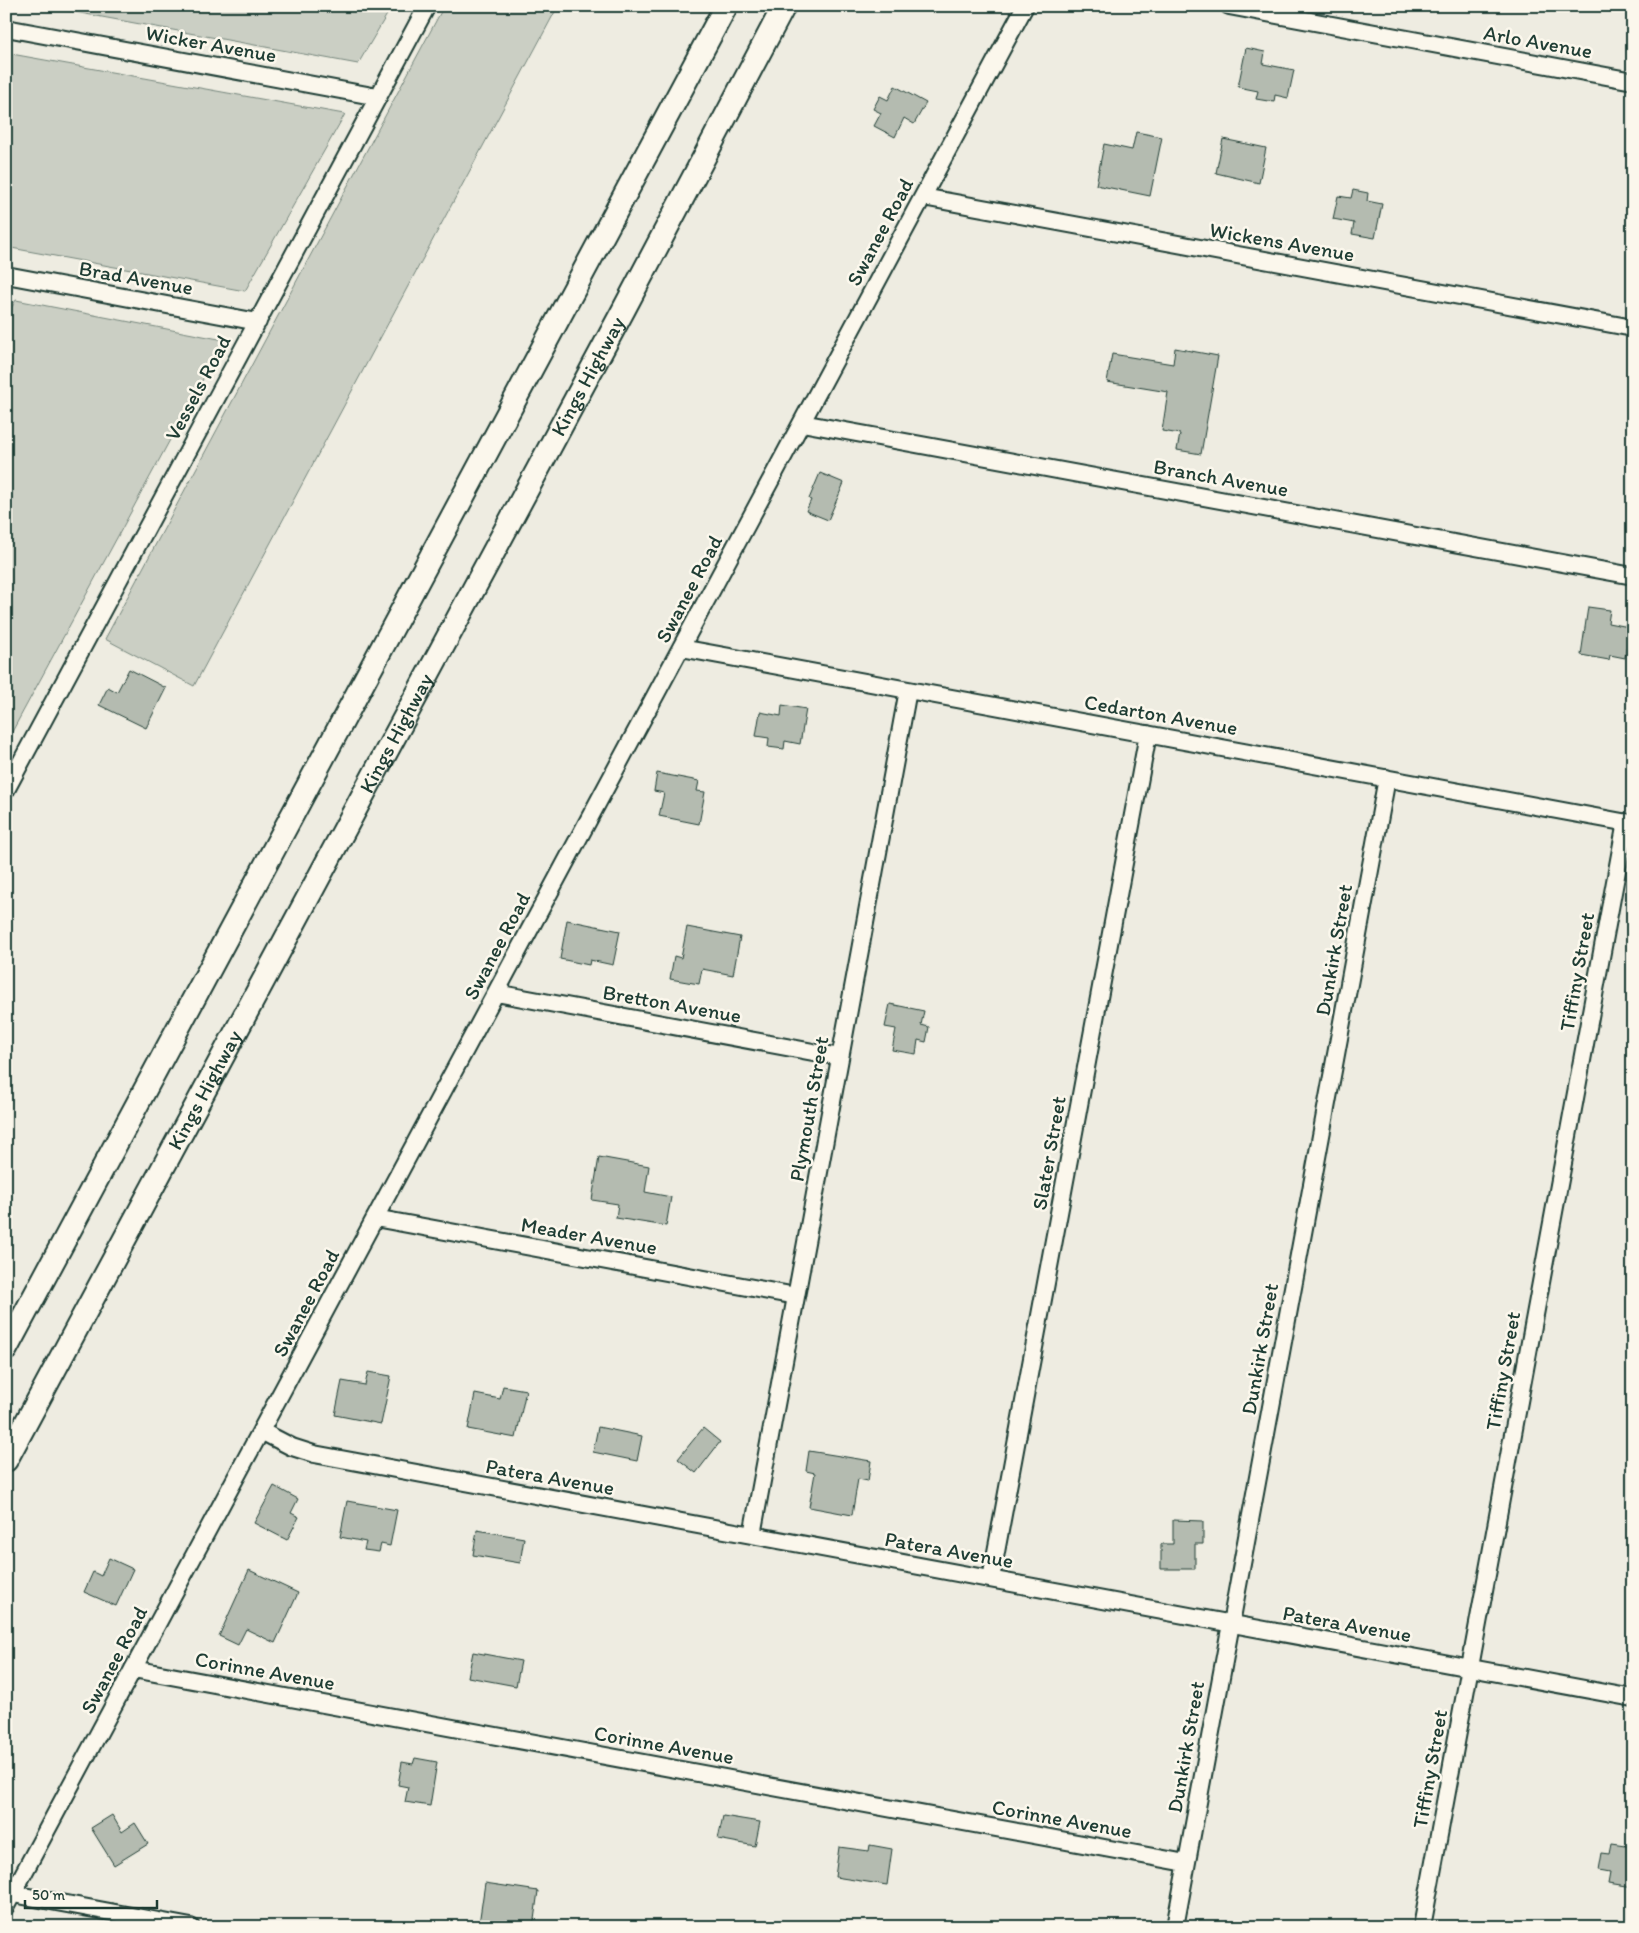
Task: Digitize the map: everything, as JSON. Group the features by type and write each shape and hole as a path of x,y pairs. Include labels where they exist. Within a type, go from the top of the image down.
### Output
{"main road":[{"path":"6,1349 726,6"},
{"name":"Kings Highway","path":"6,1460 615,326 784,6"}],"street":[{"name":"Vessels Road","path":"6,790 427,6"},
{"name":"Swanee Road","path":"9,1900 1025,6"},
{"name":"Arlo Avenue","path":"1229,6 1633,81"},
{"name":"Wicker Avenue","path":"6,28 378,97"},
{"name":"Wickens Avenue","path":"923,197 1633,328"},
{"name":"Brad Avenue","path":"6,275 258,322"},
{"name":"Branch Avenue","path":"802,423 1633,576"},
{"name":"Cedarton Avenue","path":"681,648 1630,823"},
{"name":"Plymouth Street","path":"752,1535 908,690"},
{"name":"Slater Street","path":"991,1579 1148,734"},
{"name":"Dunkirk Street","path":"1175,1927 1387,778"},
{"name":"Tiffiny Street","path":"1422,1927 1630,823"},
{"name":"Bretton Avenue","path":"496,993 840,1057"},
{"name":"Meader Avenue","path":"375,1218 796,1296"},
{"name":"Patera Avenue","path":"261,1431 292,1447 314,1454 1633,1698"},
{"name":"Corinne Avenue","path":"133,1669 1186,1863"},
{"path":"9,1900 191,1927"}],"shaded area":[{"path":"42,6 392,6 358,64"},
{"path":"444,6 558,6 194,686 105,639"},
{"path":"6,53 345,114 245,291 6,247"},
{"path":"16,300 224,340 6,743 6,317"}],"building":[{"path":"1246,48 1265,52 1263,64 1294,70 1288,98 1275,95 1274,102 1256,99 1258,91 1238,87"},
{"path":"895,86 926,103 914,124 904,118 895,137 874,126 881,113 873,109 880,96 888,100"},
{"path":"1136,132 1162,137 1150,196 1096,185 1104,144 1132,150"},
{"path":"1223,139 1266,148 1259,183 1216,173"},
{"path":"1353,190 1368,193 1367,201 1382,204 1375,238 1352,234 1354,223 1333,219 1338,196 1351,198"},
{"path":"1175,348 1218,356 1201,454 1177,450 1180,434 1162,431 1168,392 1107,382 1112,354 1173,364"},
{"path":"820,473 844,483 828,520 806,511"},
{"path":"1588,607 1610,610 1608,623 1629,627 1625,658 1610,655 1609,660 1581,655"},
{"path":"129,669 166,688 146,728 99,705 108,687 117,692"},
{"path":"782,705 806,709 800,744 785,741 784,749 768,747 769,738 756,736 760,712 781,716"},
{"path":"657,773 699,781 697,791 705,792 699,824 659,816 664,793 654,791"},
{"path":"567,920 620,931 613,965 590,960 589,965 560,959"},
{"path":"687,927 740,937 733,975 702,969 699,984 670,979 674,956 681,958"},
{"path":"890,1004 924,1011 921,1025 929,1027 926,1042 918,1040 916,1054 892,1050 896,1029 885,1027"},
{"path":"599,1157 649,1166 645,1192 671,1197 666,1226 616,1218 618,1204 592,1200"},
{"path":"368,1372 391,1376 381,1424 335,1415 342,1381 365,1385"},
{"path":"503,1386 526,1390 516,1438 468,1429 475,1394 500,1399"},
{"path":"598,1427 642,1436 637,1461 593,1452"},
{"path":"703,1428 720,1442 696,1473 678,1459"},
{"path":"809,1451 871,1461 868,1481 858,1479 852,1515 809,1507 815,1473 806,1471"},
{"path":"274,1486 298,1499 291,1513 299,1517 287,1540 254,1523"},
{"path":"347,1501 397,1510 390,1546 381,1544 379,1552 364,1550 366,1542 340,1537"},
{"path":"1173,1520 1203,1521 1203,1544 1195,1544 1195,1569 1161,1569 1161,1544 1173,1544"},
{"path":"477,1530 524,1538 520,1563 473,1555"},
{"path":"109,1558 133,1569 116,1606 84,1592 93,1572 101,1576"},
{"path":"249,1570 298,1593 275,1643 246,1629 238,1645 219,1636"},
{"path":"473,1652 521,1661 516,1686 468,1677"},
{"path":"415,1758 437,1762 430,1806 405,1802 408,1787 398,1785 402,1762 413,1764"},
{"path":"112,1815 122,1832 135,1823 148,1844 114,1865 91,1828"},
{"path":"723,1816 760,1822 755,1846 718,1839"},
{"path":"1612,1844 1633,1847 1633,1887 1608,1883 1610,1872 1599,1870 1602,1853 1610,1854"},
{"path":"870,1845 892,1849 887,1885 835,1877 839,1847 869,1851"},
{"path":"485,1883 538,1891 533,1927 493,1927 479,1924"}]}
